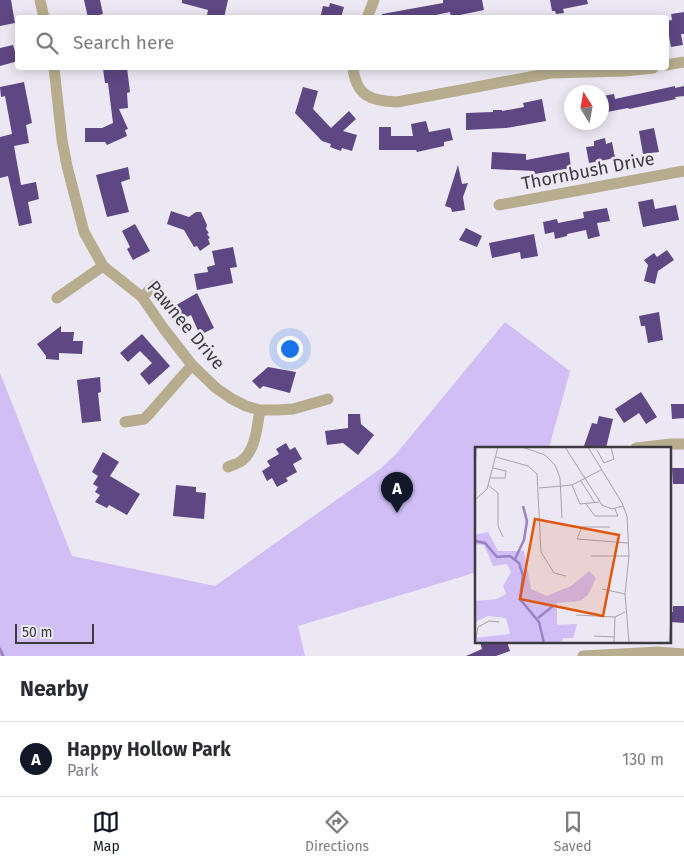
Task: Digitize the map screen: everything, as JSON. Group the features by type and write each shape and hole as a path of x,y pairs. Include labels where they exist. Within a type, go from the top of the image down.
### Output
{"street":[{"path":"40,0 43,15"},
{"path":"368,15 374,0"},
{"path":"669,64 684,62"},
{"name":"Pawnee Drive","path":"54,70 67,166 84,232 103,266 142,298 192,365 216,388 232,399 260,410 293,409 328,399"},
{"path":"353,70 354,79 366,95 374,100 397,102 551,73 634,70"},
{"name":"Thornbush Drive","path":"499,205 684,170"},
{"path":"57,298 103,266"},
{"path":"142,298 155,285"},
{"path":"125,422 144,418 150,413 192,365"},
{"path":"228,467 240,462 248,454 257,431 260,410"},
{"path":"645,447 684,444"},
{"path":"583,656 658,652 684,654"}],"shaded area":[{"path":"505,322 570,371 549,447 475,447 474,573 298,626 305,656 0,656 0,373 72,556 215,586 380,469 396,454"}],"building":[{"path":"0,0 11,0 15,23 0,26"},
{"path":"84,0 100,0 103,14 87,15"},
{"path":"182,0 228,0 225,15 207,15 208,10 182,3"},
{"path":"443,0 482,0 484,10 460,15 450,15 450,12 436,15 382,15 382,14 443,3"},
{"path":"550,0 587,0 588,4 563,9 564,13 556,14 555,11 552,11"},
{"path":"330,3 344,7 342,15 321,15 323,6 329,7"},
{"path":"684,12 684,34 681,34 683,45 671,47 669,20 672,20 671,14"},
{"path":"13,45 15,62 0,66 0,48"},
{"path":"103,70 127,70 130,92 127,93 128,108 119,109 128,129 125,130 127,136 107,145 105,142 85,142 85,128 102,128 113,123 108,83 105,83"},
{"path":"24,82 32,123 26,125 29,143 14,146 21,185 36,182 39,199 28,202 32,223 19,226 8,176 0,178 0,137 12,134 5,96 1,97 0,87"},
{"path":"675,86 675,88 684,86 684,96 675,97 676,99 609,112 609,95 614,94 615,99"},
{"path":"303,87 318,91 313,109 331,128 349,111 356,119 343,131 357,135 352,151 342,148 341,151 330,147 331,144 322,141 295,113"},
{"path":"542,99 546,121 506,128 466,130 466,113 493,112 493,110 502,111 524,107 523,103"},
{"path":"426,121 429,132 450,128 453,140 444,142 444,146 417,152 416,150 379,150 379,127 391,127 391,136 413,136 411,124"},
{"path":"654,128 659,152 643,154 639,131"},
{"path":"605,138 606,144 612,142 615,158 589,163 586,147 594,146 594,141"},
{"path":"492,152 526,154 526,160 569,152 571,168 535,174 534,171 491,169"},
{"path":"458,165 462,184 468,183 463,197 465,210 452,212 451,208 445,206"},
{"path":"128,167 130,179 121,182 129,212 107,217 96,175"},
{"path":"653,199 655,209 676,205 679,220 643,227 638,202"},
{"path":"607,208 610,221 597,223 600,236 588,239 586,230 555,239 554,232 545,234 543,222 557,219 558,223 584,218 583,212"},
{"path":"171,211 189,217 196,212 201,212 207,225 206,229 209,233 207,234 210,238 208,239 210,244 200,251 197,246 194,247 184,230 167,224"},
{"path":"135,224 150,251 133,260 127,249 130,247 122,231"},
{"path":"466,228 482,236 477,247 459,240"},
{"path":"534,234 538,256 521,259 520,252 492,258 489,243"},
{"path":"233,247 237,267 230,268 233,283 197,290 194,274 208,272 207,267 215,265 212,251"},
{"path":"667,250 674,260 658,271 655,284 644,281 648,265 644,260 654,253 657,257"},
{"path":"197,293 214,328 200,335 191,315 180,320 173,307"},
{"path":"659,312 663,340 648,343 645,326 641,326 639,316"},
{"path":"61,326 61,332 74,332 73,341 83,341 82,354 59,353 59,360 46,359 46,356 37,344"},
{"path":"142,334 170,366 149,385 140,374 152,363 140,351 128,362 120,353"},
{"path":"268,367 296,372 290,393 263,386 260,389 252,381"},
{"path":"100,377 101,392 98,393 101,421 82,423 77,380"},
{"path":"641,392 657,417 646,424 639,413 624,423 615,409"},
{"path":"671,404 684,404 684,418 672,419"},
{"path":"348,414 360,414 361,424 374,435 358,455 343,443 327,445 325,431 348,428"},
{"path":"599,416 613,419 606,447 584,446 592,423 597,424"},
{"path":"286,443 290,450 295,447 302,459 293,464 297,472 286,478 288,481 277,487 272,478 267,481 262,471 270,466 267,461 279,454 276,449"},
{"path":"103,452 119,462 110,476 140,494 127,515 109,505 107,508 95,502 100,495 95,492 98,487 93,484 98,476 92,472"},
{"path":"672,468 684,468 684,484 673,484"},
{"path":"176,485 196,487 196,492 206,493 204,519 173,516"},
{"path":"673,606 684,606 684,623 672,622"},
{"path":"481,644 508,644 510,651 496,656 466,656 482,649"}],"waterway":[{"path":"0,649 3,656"}],"place":[{"name":"Happy Hollow Park","path":"397,513"}]}
